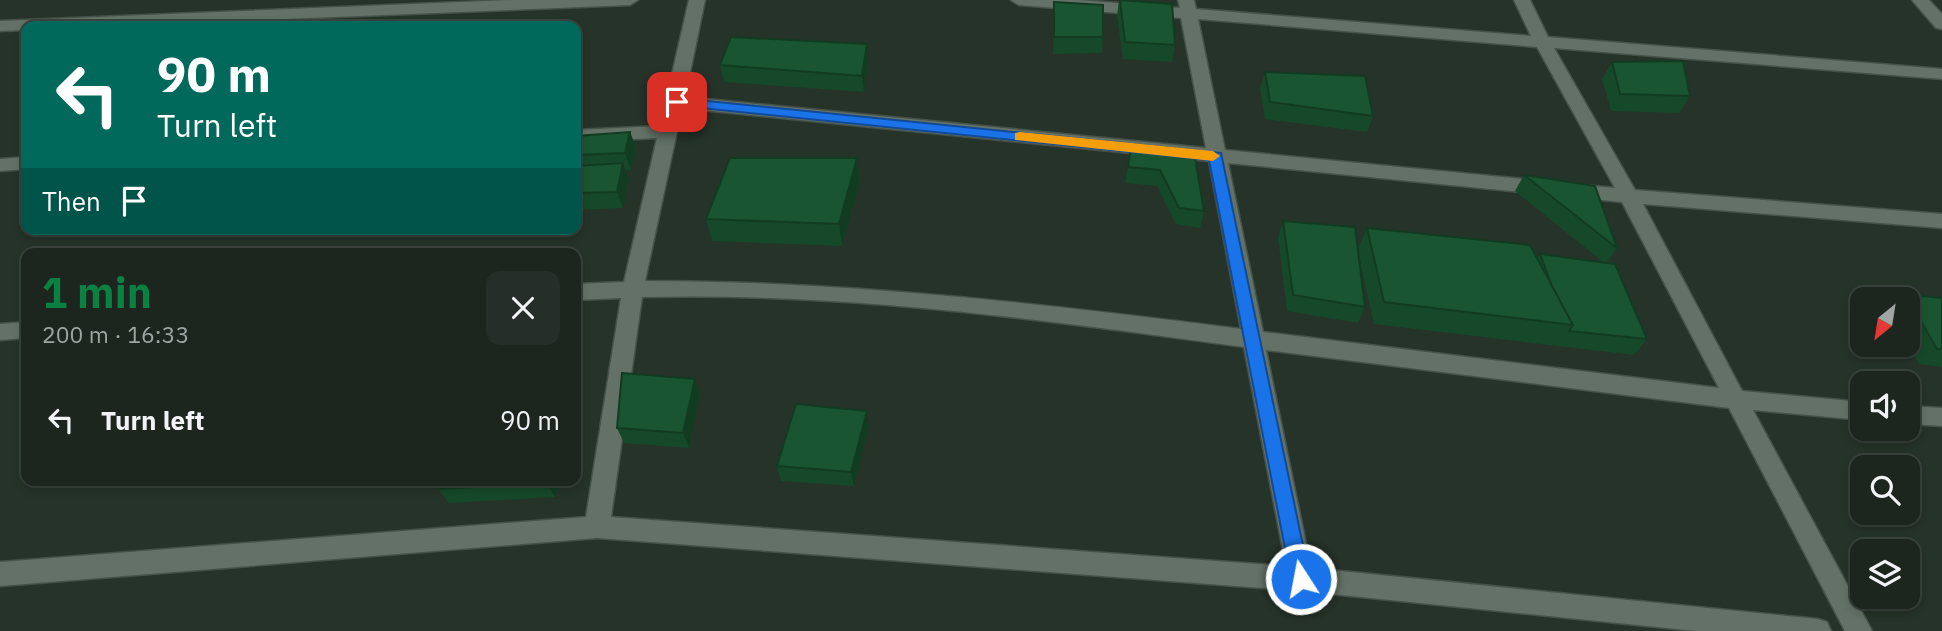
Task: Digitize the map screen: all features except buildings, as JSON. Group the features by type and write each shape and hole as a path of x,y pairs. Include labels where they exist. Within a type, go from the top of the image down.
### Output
{"street":[{"path":"121,21 630,0"},
{"path":"597,527 633,289 666,132 677,102 697,0"},
{"path":"1019,0 1187,6 1541,41 1942,74"},
{"path":"1522,0 1541,41 1629,196 1735,401 1859,631"},
{"path":"1920,0 1942,24"},
{"path":"1187,6 1301,579"},
{"path":"0,26 21,25"},
{"path":"677,102 1629,196 1942,221"},
{"path":"581,136 666,132"},
{"path":"0,165 21,163"},
{"path":"581,292 633,289 854,295 1048,314 1735,401 1850,410"},
{"path":"0,332 21,330"},
{"path":"1920,416 1942,417"},
{"path":"0,574 597,527 1301,579 1818,631"}],"slow traffic":[{"path":"1020,137 1213,156"}],"route":[{"path":"677,102 1216,156 1301,579"}]}
